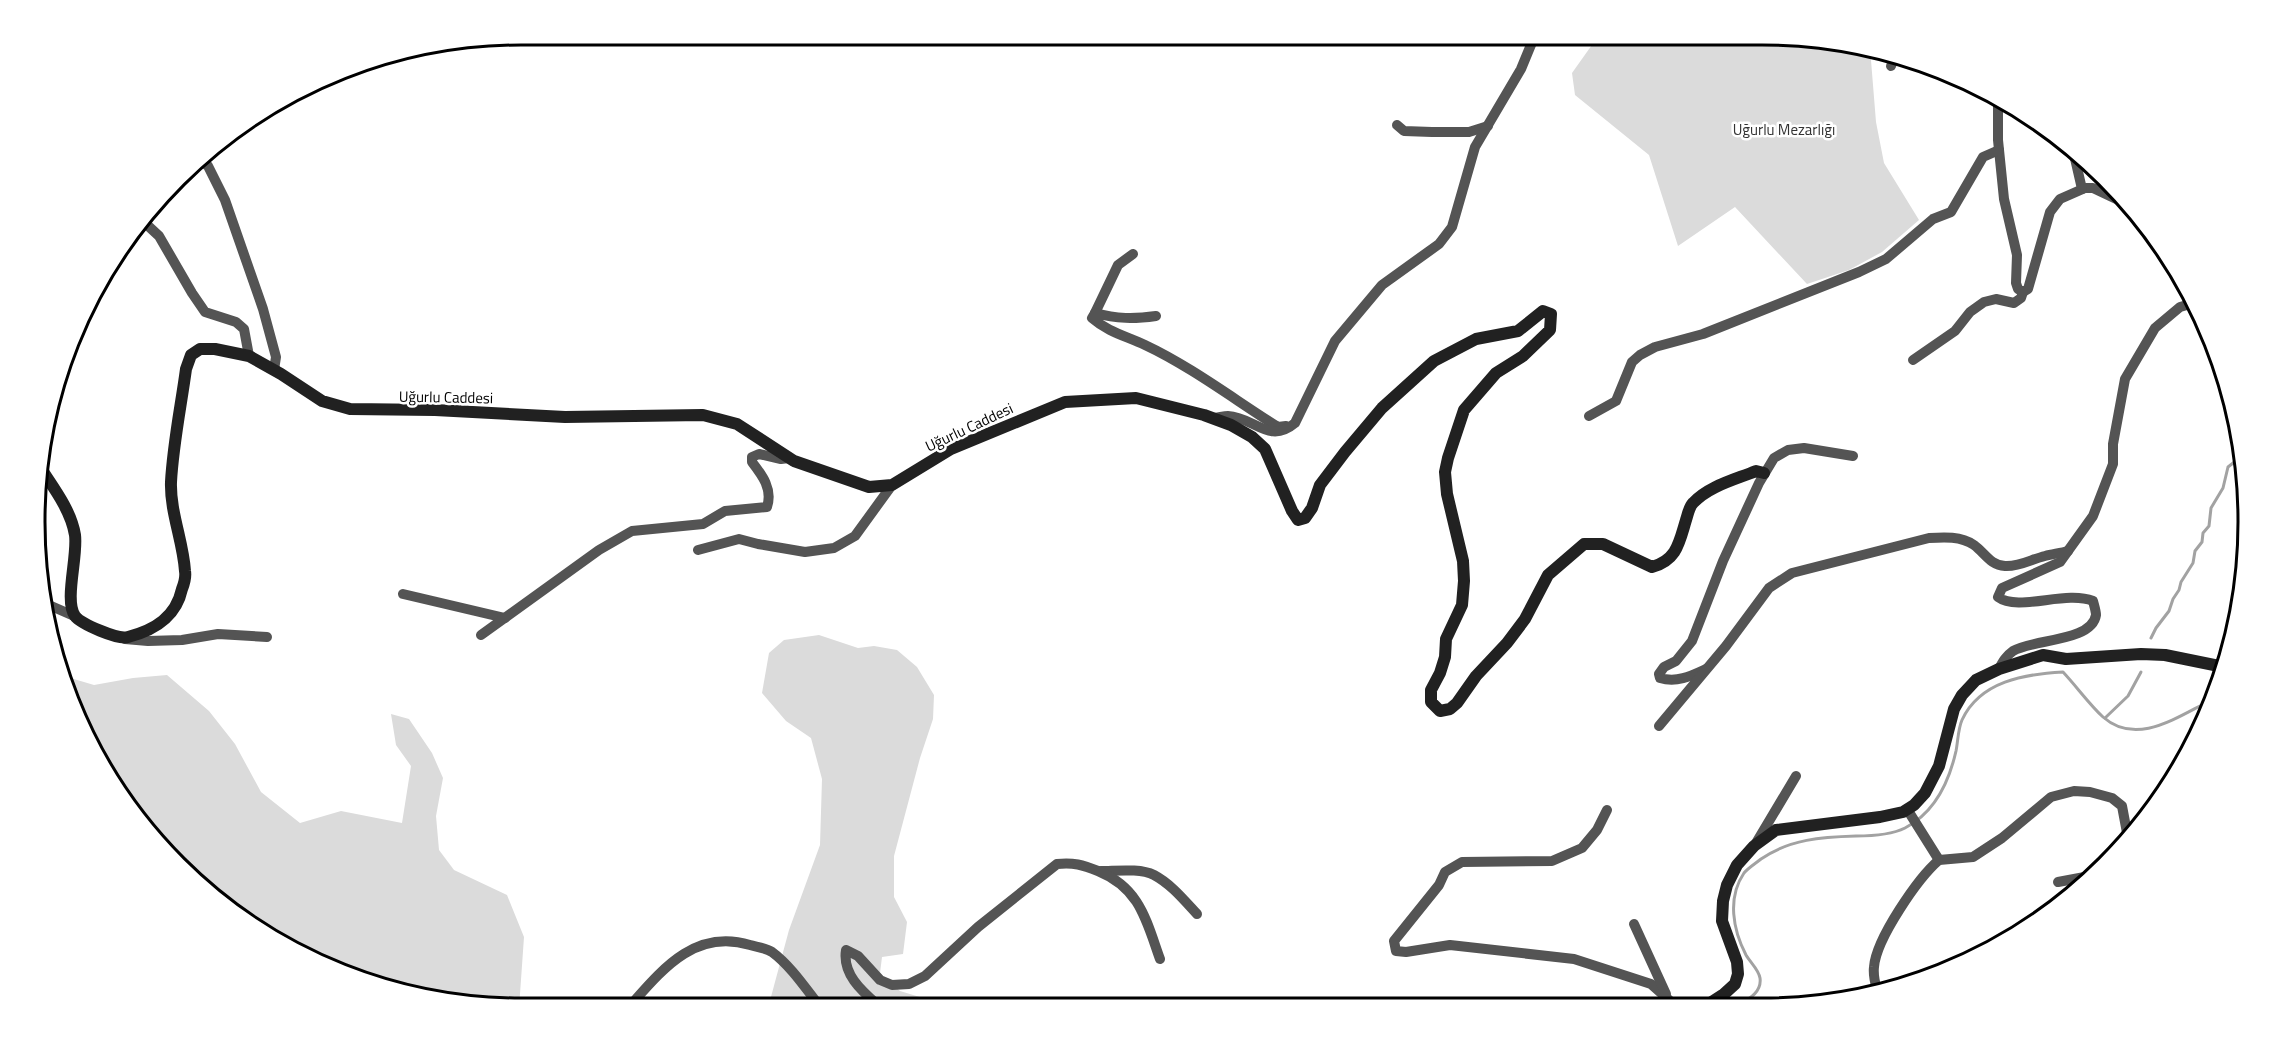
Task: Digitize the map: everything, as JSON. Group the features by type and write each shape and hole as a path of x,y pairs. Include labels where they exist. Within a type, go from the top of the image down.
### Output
{"street":[{"path":"1212,418 1229,416 1278,433 1292,426 1335,341 1382,285 1439,244 1452,227 1476,147 1521,69 1531,45"},
{"path":"1998,108 1999,150 2004,200 2017,255 2016,283 2018,289 2023,292"},
{"path":"1397,125 1404,131 1432,132 1469,132 1488,126"},
{"path":"1589,416 1616,401 1632,362 1640,355 1674,341 1703,334 1860,272 1886,259 1933,219 1952,212 1983,157 1999,150"},
{"path":"2076,163 2082,189"},
{"path":"206,164 225,200 263,309 276,357 274,370"},
{"path":"1913,360 1955,331 1970,312 1984,302 1996,299 2014,303 2021,298 2023,292 2028,289 2050,212 2060,199 2082,189 2093,188 2108,195"},
{"path":"148,225 159,236 205,312 236,322 244,329 249,356"},
{"path":"1133,254 1118,265 1092,318 1100,325 1145,345 1230,394 1278,427 1292,426"},
{"path":"1999,669 2004,658 2015,650 2082,633 2094,619 2096,614 2093,601 2082,596 2016,602 2004,602 1998,597 2002,588 2060,562 2093,516 2113,464 2113,444 2126,379 2155,328 2180,307 2186,305"},
{"name":"Uğurlu Caddesi","path":"124,639 146,632 164,622 180,601 186,574 172,502 171,482 186,369 191,355 200,349 215,349 249,356 322,401 350,410 435,410 565,417 703,415 737,424 789,458 869,487 892,485 951,449 1065,402 1136,398 1212,418 1251,437 1265,449 1298,520 1305,518 1312,508 1320,485 1382,408 1434,361 1476,339 1518,331 1543,310 1551,314 1552,325 1523,356 1496,373 1464,410 1448,458 1445,472 1447,494 1463,561 1464,581 1462,605 1446,639 1445,657 1431,690 1431,702 1440,711 1450,710 1457,703 1476,676 1525,619 1548,575 1584,544 1603,544 1652,567 1668,561 1677,549 1690,505 1706,491 1756,471 1764,473"},
{"path":"1095,313 1113,318 1130,319 1156,316"},
{"path":"1709,667 1686,678 1669,681 1660,678 1659,674 1664,667 1676,660 1692,640 1723,561 1764,473 1774,458 1788,450 1804,448 1853,456"},
{"path":"481,635 599,550 632,531 702,524 725,511 767,507 770,500 769,488 752,462 752,457 759,454 781,459 789,458"},
{"path":"47,478 67,510 75,535 74,569 69,599 74,616"},
{"path":"698,550 739,539 805,552 834,548 855,536 892,485"},
{"path":"1659,726 1709,667 1769,588 1792,573 1929,538 1951,537 1962,540 1974,545 1994,563 2004,566 2068,551"},
{"path":"403,594 505,618"},
{"path":"53,607 74,616 89,627 124,639 182,640 218,634 267,637"},
{"path":"1754,846 1776,830 1910,813 1932,780 1945,748 1954,709 1962,695 1976,680 1999,669 2043,655 2066,659 2141,654 2165,655 2216,665"},
{"path":"1718,998 1735,984 1738,974 1737,962 1722,921 1727,885 1737,865 1754,846 1796,776"},
{"path":"1876,984 1874,967 1877,950 1886,932 1924,877 1940,860 1973,857 2002,838 2051,797 2074,791 2090,792 2112,798 2122,806 2126,829"},
{"path":"1607,810 1597,830 1582,848 1552,861 1483,860 1462,862 1454,867 1446,873 1394,941 1396,951 1406,952 1450,945 1574,959 1651,984 1666,998"},
{"path":"1910,813 1940,860"},
{"path":"870,998 858,988 844,962 846,950 858,956 880,980 892,985 909,984 925,976 978,927 1057,864 1073,862 1109,875 1126,888 1137,900 1160,959"},
{"path":"1097,871 1152,874 1178,893 1197,914"},
{"path":"2058,882 2078,878"},
{"path":"1634,924 1668,998"},
{"path":"637,998 655,977 687,950 713,941 736,940 770,951 790,970 813,998"}],"green space":[{"name":"Uğurlu Mezarlığı","path":"1592,45 1793,46 1871,58 1876,122 1884,163 1919,220 1882,252 1849,270 1807,284 1735,207 1678,246 1649,155 1575,95 1572,73"},
{"path":"819,635 858,648 874,646 897,650 917,667 934,695 933,719 920,758 894,856 894,897 907,922 903,954 882,957 880,973 900,991 923,998 771,998 789,930 820,845 822,779 811,738 786,721 762,693 769,653 784,640"},
{"path":"167,675 209,711 235,744 261,792 300,823 341,811 402,823 411,766 396,745 391,714 409,719 432,753 443,778 436,816 439,850 454,870 507,895 524,937 520,998 459,994 398,982 368,973 311,949 283,934 231,900 207,880 163,836 143,812 109,760 81,704 71,678 94,685"}],"waterway":[{"path":"2151,638 2169,611 2181,582 2193,563 2195,551 2202,542 2203,533 2209,526 2211,508 2223,488 2228,467 2234,462"},
{"path":"1749,998 1759,987 1759,975 1741,945 1734,914 1735,893 1744,873 1772,852 1795,843 1819,838 1888,834 1915,822 1939,796 1953,763 1962,720 1980,696 1992,688 2019,678 2063,672 2103,717 2116,726 2130,729 2145,729 2159,725 2201,705"},
{"path":"2105,718 2128,696 2141,672"}]}
